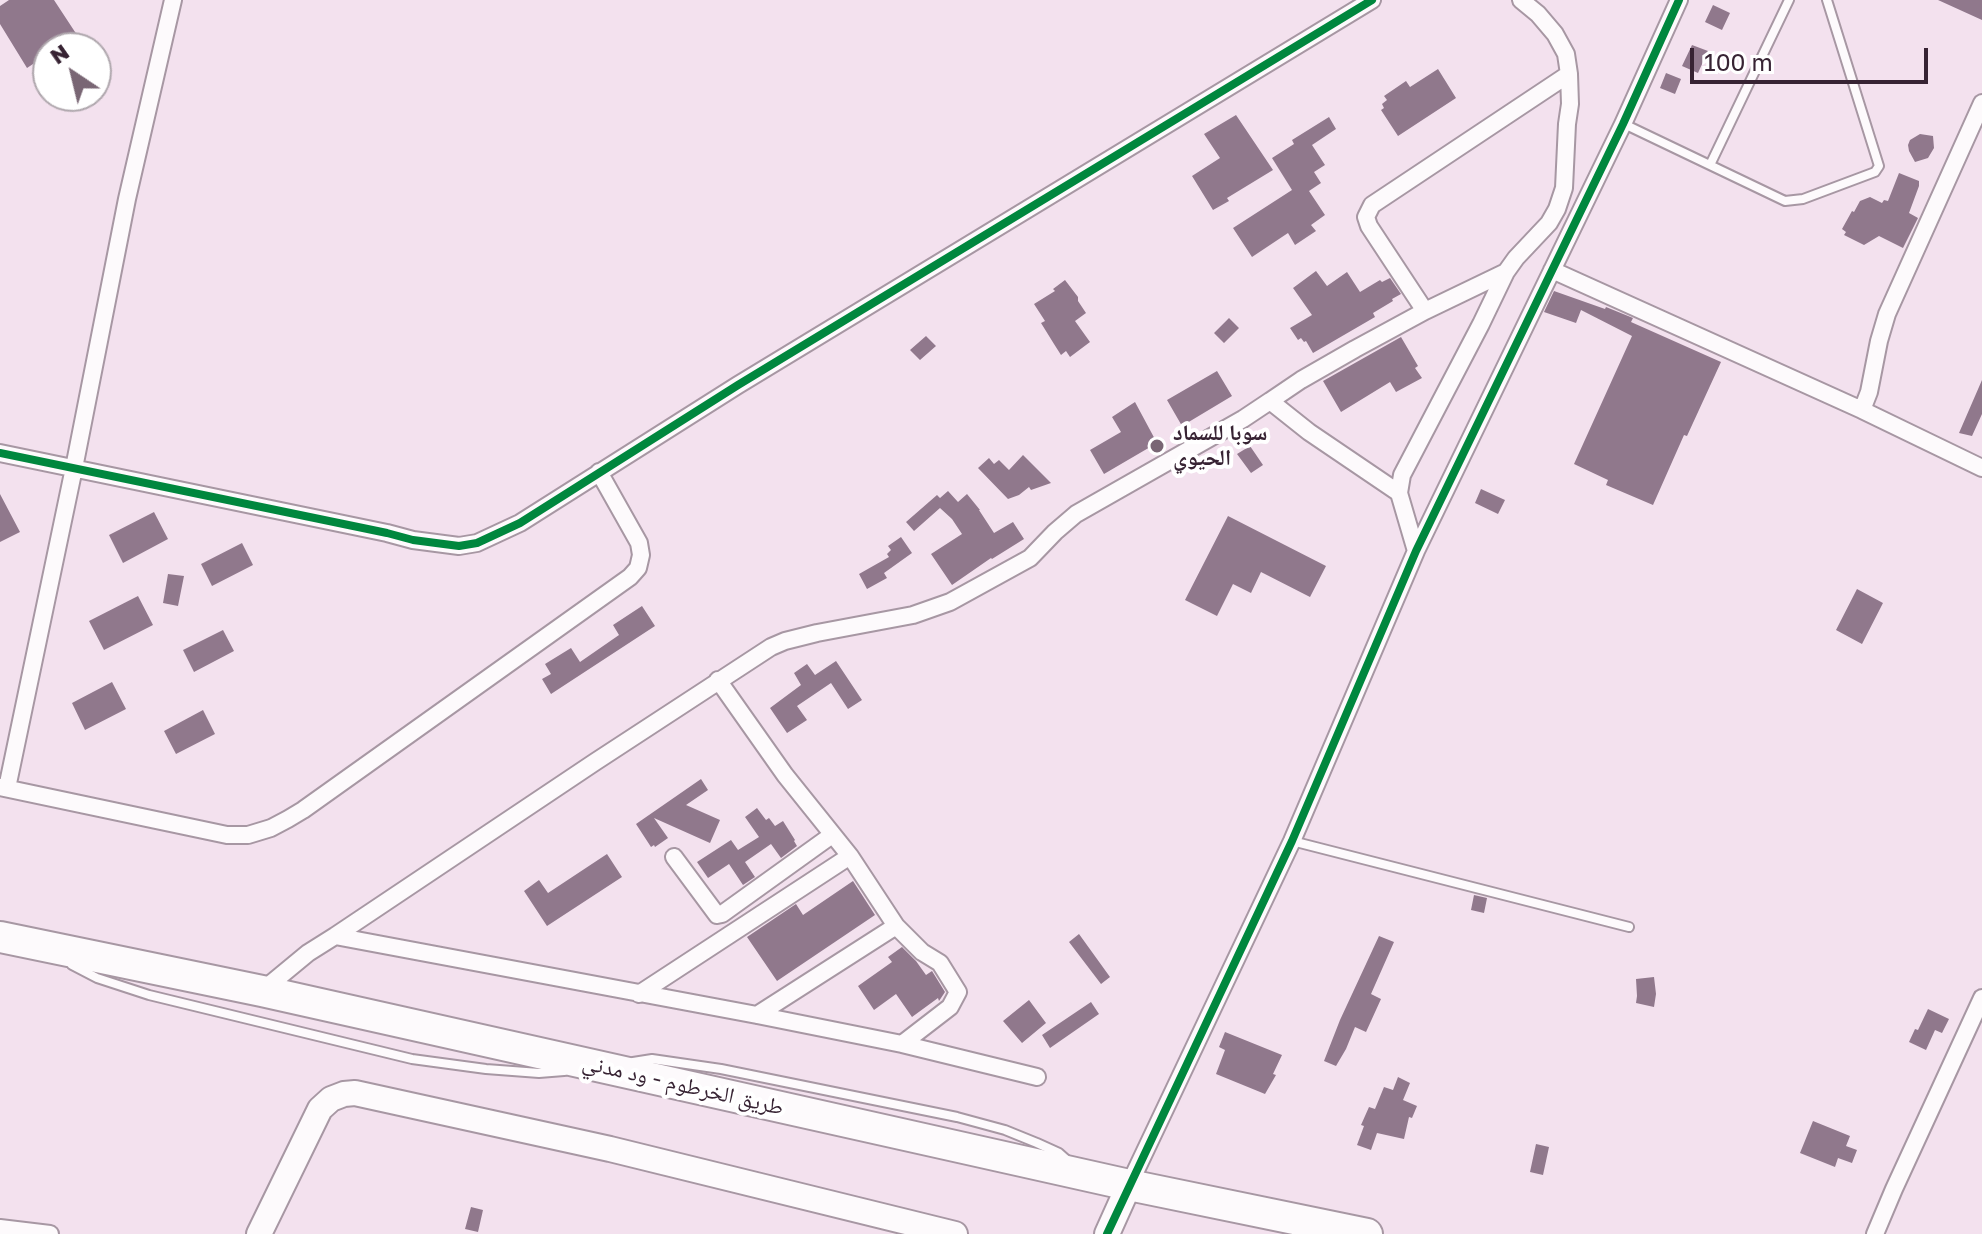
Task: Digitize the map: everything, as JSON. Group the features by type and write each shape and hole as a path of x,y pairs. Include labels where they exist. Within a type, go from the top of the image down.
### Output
{"highway":[{"name":"طريق الخرطوم - ود مدني","path":"8,942 262,991 1083,1175 1367,1234"}],"street":[{"path":"173,0 127,199 74,468 3,788 227,835 248,835 288,819 630,577 638,568 641,555 639,543 599,472"},
{"path":"0,453 413,540 459,546 477,543 520,523 1372,0"},
{"path":"1416,551 1399,493 1402,475 1506,272 1549,223 1564,188 1570,104 1566,54 1555,34 1521,0"},
{"path":"1107,1234 1292,841 1416,551 1623,124 1679,0"},
{"path":"1425,311 1369,226 1366,217 1372,205 1569,74"},
{"path":"1862,410 1887,314 1982,103"},
{"path":"1552,270 1862,410 1982,468"},
{"path":"262,991 308,953 771,647 817,633 926,612 950,602 1030,558 1076,514 1243,419 1301,380 1425,311 1506,272"},
{"path":"1270,401 1309,432 1399,493"},
{"path":"718,680 785,775 850,856 896,926 922,952 940,963 958,992 950,1007 902,1044"},
{"path":"674,857 717,915 832,835"},
{"path":"639,994 850,856"},
{"path":"757,1015 896,926"},
{"path":"335,936 902,1044 1037,1077"},
{"path":"1875,1234 1982,998"},
{"path":"259,1234 320,1109 331,1099 355,1093 610,1149 955,1234"},
{"path":"0,1228 50,1234"}],"lane":[{"path":"1710,165 1789,0"},
{"path":"1623,124 1785,201 1803,199 1875,172 1879,166 1827,0"},
{"path":"1292,841 1629,927"},
{"path":"8,942 56,957"},
{"path":"69,964 97,978 149,995 412,1059 539,1073 600,1067"}],"building":[{"path":"9,0 54,0 75,32 32,32 32,65 27,68 0,24 0,6"},
{"path":"1938,0 1982,0 1982,20"},
{"path":"1713,5 1730,13 1722,30 1705,22"},
{"path":"1692,45 1708,51 1698,73 1682,66"},
{"path":"1438,69 1456,98 1398,136 1381,110 1387,100 1384,96 1406,81 1410,87"},
{"path":"1666,73 1681,79 1675,94 1660,88"},
{"path":"1236,115 1273,170 1213,210 1192,176 1220,158 1204,134"},
{"path":"1329,117 1336,129 1312,145 1325,165 1314,172 1321,183 1309,191 1325,215 1311,225 1316,231 1295,245 1288,233 1252,257 1233,228 1292,190 1272,158 1294,144 1292,140"},
{"path":"1920,134 1933,136 1934,148 1928,158 1915,162 1908,145"},
{"path":"1899,173 1919,181 1909,213 1918,218 1903,248 1879,236 1864,245 1844,235 1846,232 1842,229 1860,201 1870,197 1882,203 1888,201"},
{"path":"1316,271 1327,286 1347,272 1360,292 1380,280 1390,278 1401,294 1373,313 1375,317 1313,353 1306,341 1298,340 1290,328 1312,315 1293,288"},
{"path":"1065,280 1086,313 1075,321 1090,342 1070,357 1066,351 1061,355 1041,323 1045,321 1034,304 1055,291 1053,289"},
{"path":"1554,291 1633,318 1631,322 1721,362 1653,505 1606,485 1608,480 1574,464 1632,336 1581,310 1576,323 1544,312"},
{"path":"1229,318 1239,328 1224,343 1214,333"},
{"path":"926,336 936,346 920,360 910,350"},
{"path":"1401,337 1422,378 1396,392 1390,382 1341,412 1323,381"},
{"path":"1217,371 1232,396 1182,426 1167,400"},
{"path":"1982,380 1982,414 1972,436 1959,433"},
{"path":"1135,402 1157,443 1104,474 1090,450 1121,432 1112,417"},
{"path":"1250,446 1263,465 1251,473 1237,454"},
{"path":"1023,455 1051,483 1031,490 1029,487 1008,499 978,468 989,458 994,464 999,460 1009,470"},
{"path":"1481,489 1505,500 1498,514 1475,503"},
{"path":"948,491 958,502 967,494 994,533 1013,522 1024,539 952,585 931,554 962,534 952,519 940,508 914,531 906,522 937,495 940,498"},
{"path":"0,494 20,532 0,542"},
{"path":"154,512 168,539 123,563 109,535"},
{"path":"1228,516 1326,566 1310,597 1261,572 1251,593 1233,584 1217,616 1185,600"},
{"path":"901,537 912,553 884,573 887,578 867,589 859,574 889,557 887,554 891,550 888,546"},
{"path":"242,543 253,565 212,586 201,564"},
{"path":"168,574 184,576 178,606 163,603"},
{"path":"1857,589 1883,603 1862,644 1836,630"},
{"path":"138,596 153,625 104,650 89,621"},
{"path":"642,606 655,626 551,694 542,679 551,674 545,664 571,648 580,662 619,635 613,625"},
{"path":"223,630 234,651 194,672 183,650"},
{"path":"836,661 862,700 848,709 831,683 797,706 807,720 787,733 770,708 801,685 794,673 807,664 815,675"},
{"path":"112,682 126,709 85,730 72,703"},
{"path":"203,710 215,734 176,754 164,731"},
{"path":"701,779 708,790 686,805 720,820 710,843 654,818 668,838 651,847 636,824"},
{"path":"757,808 775,826 783,821 797,846 781,858 771,844 745,862 755,877 743,885 729,864 708,878 697,862 731,840 738,850 759,837 745,817"},
{"path":"607,854 622,877 547,926 524,891 539,880 548,893"},
{"path":"853,881 875,915 777,981 747,937 796,904 803,915"},
{"path":"1474,895 1487,898 1484,913 1471,910"},
{"path":"1079,934 1110,977 1101,984 1069,942"},
{"path":"1379,936 1394,942 1371,994 1381,999 1366,1032 1355,1027 1336,1066 1324,1061"},
{"path":"902,947 926,975 932,971 945,992 939,1001 938,998 912,1017 896,994 874,1010 858,986 892,962 888,957"},
{"path":"1654,977 1654,1007 1636,1003 1636,979"},
{"path":"1029,1000 1046,1023 1022,1043 1003,1021"},
{"path":"1091,1002 1099,1014 1050,1048 1042,1035"},
{"path":"1928,1009 1949,1019 1942,1033 1935,1030 1926,1050 1909,1042"},
{"path":"1225,1032 1282,1055 1273,1074 1276,1075 1265,1094 1216,1074 1225,1050 1219,1047"},
{"path":"1398,1077 1410,1083 1403,1100 1417,1106 1412,1118 1409,1117 1404,1139 1377,1133 1371,1150 1357,1145 1369,1107 1375,1109 1384,1087 1393,1090"},
{"path":"1813,1121 1850,1136 1846,1146 1857,1150 1852,1163 1838,1158 1835,1167 1800,1153"},
{"path":"1536,1144 1549,1147 1543,1175 1530,1172"},
{"path":"471,1207 483,1210 478,1232 465,1229"}],"cycle path":[{"path":"0,453 413,540 459,546 477,543 520,523 738,385 1372,0"},
{"path":"1107,1234 1292,841 1416,551 1623,124 1679,0"}],"place":[{"name":"سوبا للسماد الحيوي","path":"1157,446"}]}
